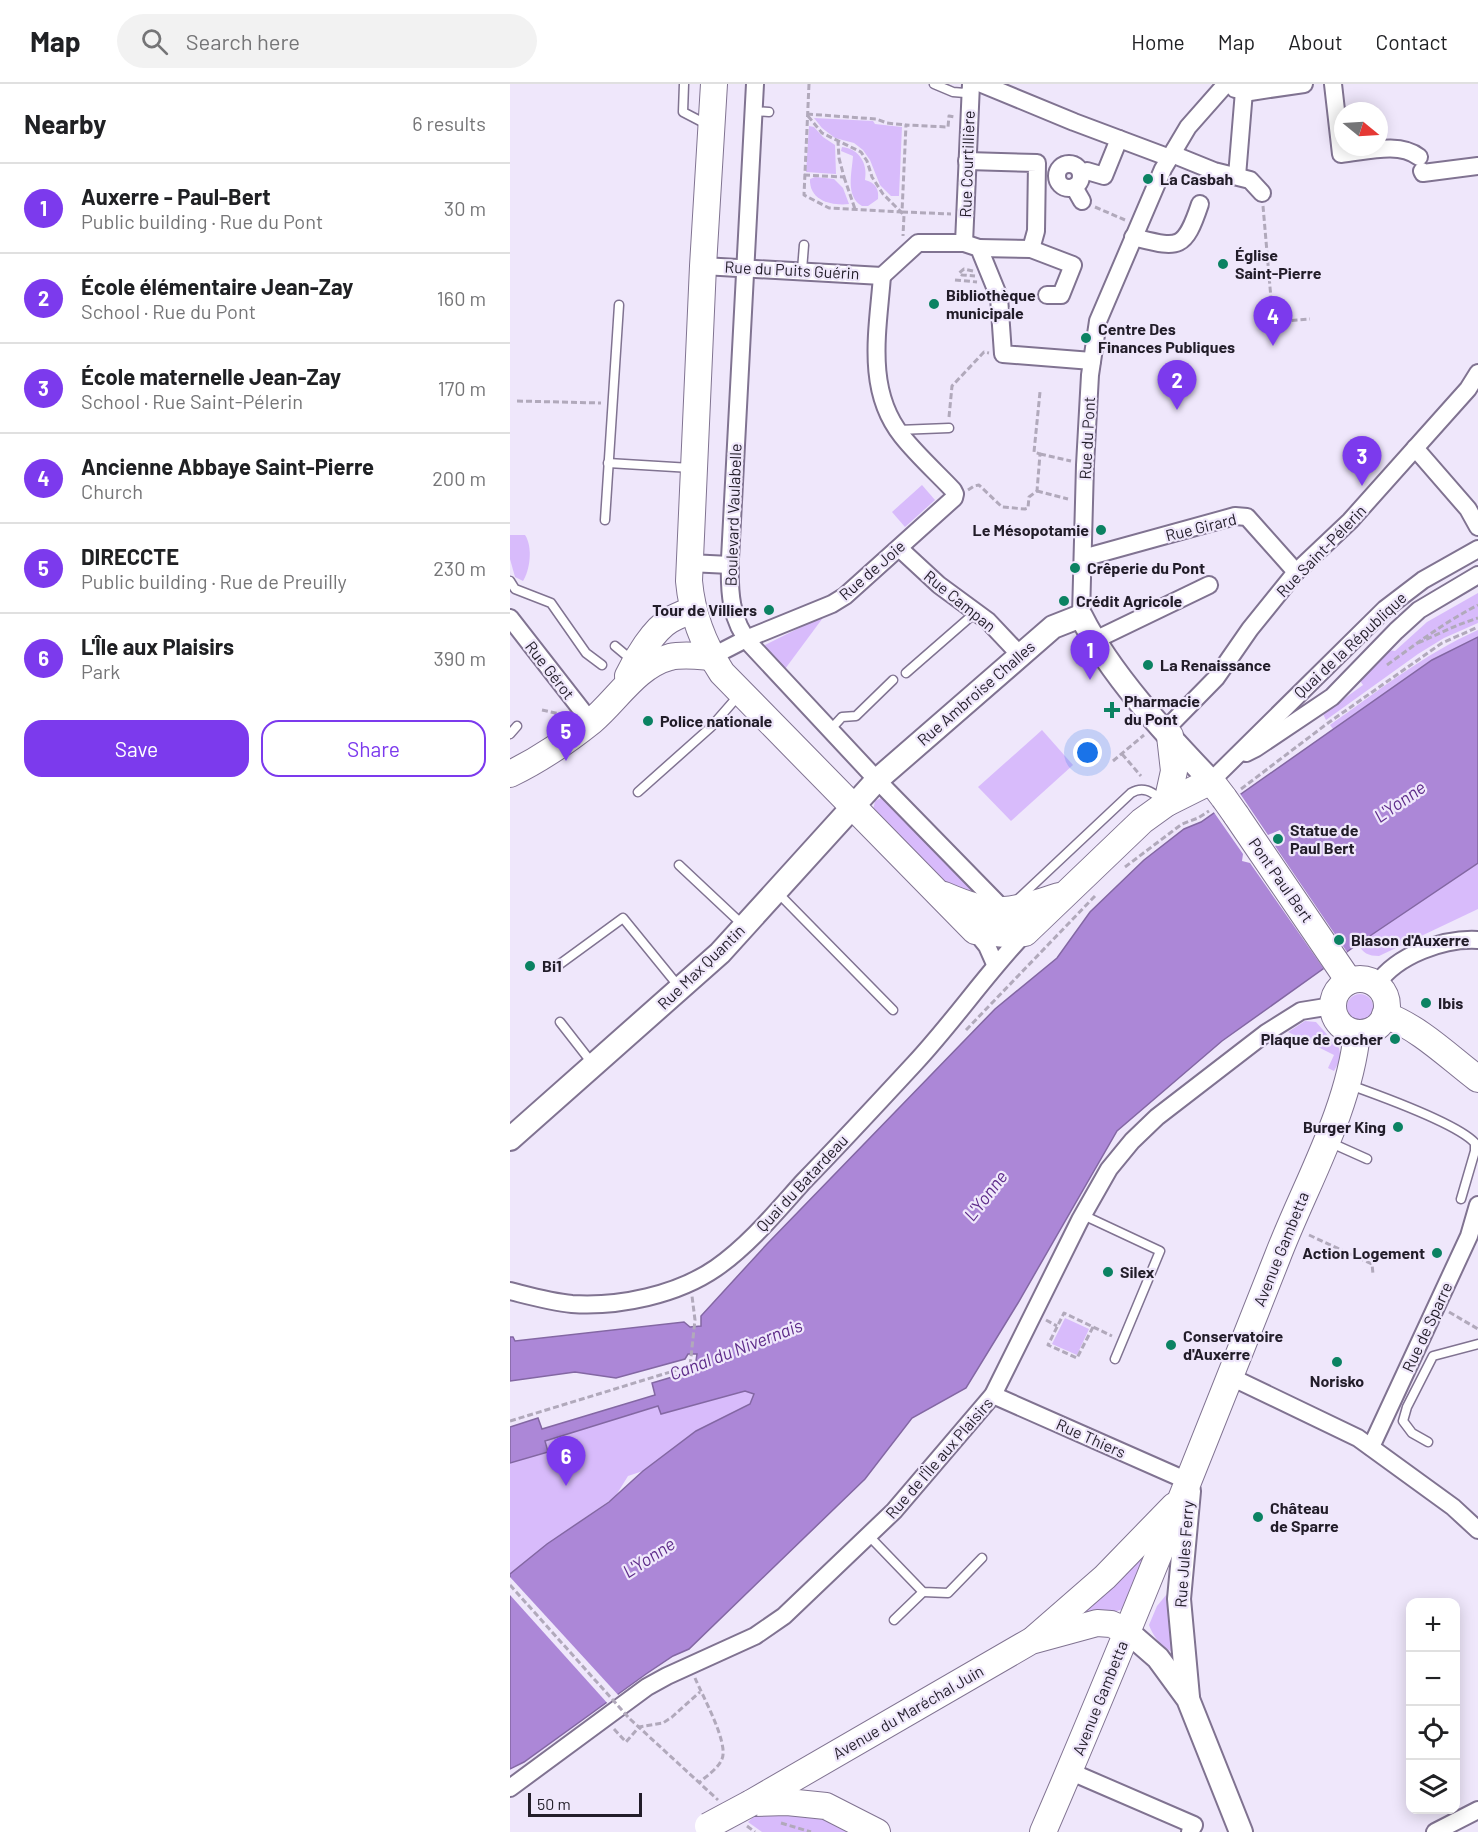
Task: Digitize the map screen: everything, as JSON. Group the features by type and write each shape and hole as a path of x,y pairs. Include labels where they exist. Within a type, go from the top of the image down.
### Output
{"main road":[{"path":"714,84 703,266 689,581 692,610 711,657 722,673 975,931 1025,933 1063,894 1142,821 1167,803 1221,795"},
{"path":"512,769 556,747 581,719 610,705 623,688 632,659 670,619 692,610"},
{"path":"632,659 684,655 711,657"},
{"path":"1160,734 1174,771 1167,803"},
{"name":"Pont Paul Bert","path":"1221,795 1342,970"},
{"path":"939,892 972,907 1005,911 1023,908 1063,894"},
{"path":"1342,970 1377,984 1386,998 1385,1015 1382,1022 1371,1031 1357,1033 1337,1022 1332,1006 1342,970"},
{"path":"1385,1015 1413,1029 1478,1079"},
{"name":"Avenue Gambetta","path":"1043,1832 1186,1489 1278,1255 1326,1141 1348,1085 1357,1033"},
{"name":"Avenue Gambetta","path":"1031,1641 1105,1577 1186,1489"},
{"name":"Avenue du Maréchal Juin","path":"703,1829 1031,1641 1097,1623 1111,1624 1127,1631"},
{"path":"751,1803 787,1802 825,1806 877,1832"}],"street":[{"name":"Boulevard Vaulabelle","path":"755,84 761,112 747,267 730,566 731,603 739,629 746,639 877,780 1005,911"},
{"name":"Rue Courtillière","path":"970,84 967,161 972,245"},
{"path":"982,84 1119,139 1214,171 1250,180 1262,194"},
{"path":"1226,85 1250,92 1304,84"},
{"path":"1333,84 1341,154 1396,148 1413,152 1423,173 1478,166"},
{"name":"Rue du Pont","path":"1221,795 1160,734 1093,641 1081,616 1085,465 1092,361 1098,321 1135,231 1171,156 1188,127 1226,85"},
{"path":"1237,176 1244,91"},
{"path":"1079,187 1087,171 1104,176 1119,139"},
{"path":"967,161 1036,164 1058,170 1063,165 1070,164 1077,166 1079,187"},
{"path":"1031,249 1036,231 1036,164"},
{"path":"1135,231 1169,246 1182,241 1191,230 1200,204"},
{"path":"955,494 898,430 881,398 876,365 882,276 918,243 1031,249 1073,265 1060,296 1047,295"},
{"path":"972,245 999,297 1003,354 1092,361"},
{"name":"Rue du Puits Guérin","path":"703,266 882,276"},
{"name":"Rue Saint-Pélerin","path":"1160,734 1216,678 1250,629 1296,572 1350,521 1415,448 1473,392 1478,373"},
{"path":"1415,448 1468,509 1478,527"},
{"name":"Rue de Joie","path":"711,657 746,639 832,604 845,596 954,498 955,494"},
{"name":"Rue Girard","path":"1083,558 1235,516 1247,517 1296,572"},
{"name":"Rue Campan","path":"899,548 925,573 988,621 1021,656"},
{"name":"Quai de la République","path":"1221,795 1235,758 1385,609 1423,580 1478,549"},
{"path":"689,563 730,566"},
{"name":"Quai de la République","path":"1235,758 1256,748 1332,697 1419,610 1478,576"},
{"path":"1093,641 1209,585"},
{"name":"Rue Ambroise Challes","path":"877,780 1053,627 1081,616"},
{"name":"Rue Gérot","path":"510,618 581,719"},
{"name":"Rue Max Quantin","path":"510,1139 720,953 877,780"},
{"path":"975,931 987,946 995,964"},
{"name":"Quai du Batardeau","path":"510,1291 572,1304 600,1304 630,1300 690,1283 714,1269 733,1255 760,1228 940,1036 995,964 1025,933"},
{"path":"1377,984 1384,974 1401,962 1437,944 1462,939 1478,940"},
{"name":"Rue de l'Île aux Plaisirs","path":"510,1788 647,1687 755,1636 784,1616 869,1536 894,1511 993,1395 1082,1217 1109,1169 1132,1141 1157,1117 1248,1046 1297,1013 1332,1006"},
{"name":"Rue de Sparre","path":"1371,1447 1468,1236 1478,1206"},
{"path":"1231,1377 1358,1438 1421,1489 1478,1530"},
{"name":"Rue Thiers","path":"993,1395 1186,1489"},
{"name":"Rue Jules Ferry","path":"1186,1489 1179,1599 1188,1699"},
{"name":"Rue Jules Ferry","path":"1127,1631 1158,1658 1188,1699 1241,1832"},
{"path":"1070,1771 1194,1825 1190,1832"},
{"path":"1435,1832 1478,1810"}],"lane":[{"path":"684,84 683,112 711,127"},
{"path":"934,84 953,92 965,93 970,84"},
{"path":"802,270 804,245"},
{"path":"605,520 619,305"},
{"path":"898,430 949,428"},
{"path":"608,463 694,468"},
{"path":"510,581 515,589 551,603 586,653 602,665"},
{"path":"906,673 976,612"},
{"path":"830,730 842,717 856,716 893,680"},
{"path":"638,792 711,727 741,692"},
{"path":"510,734 517,726"},
{"path":"1005,911 1131,793 1142,789 1149,790 1167,803"},
{"path":"679,865 744,926"},
{"path":"776,891 893,1010"},
{"path":"560,964 623,918 680,989"},
{"path":"560,1022 595,1065"},
{"path":"1348,1085 1470,1137 1475,1143 1476,1151 1461,1199"},
{"path":"1326,1141 1367,1159"},
{"path":"1082,1217 1160,1251 1115,1359"},
{"path":"1428,1442 1412,1432 1403,1421 1407,1407 1432,1356 1478,1344"},
{"path":"869,1536 923,1592 948,1593 982,1558"},
{"path":"894,1620 923,1592"}],"path":[{"path":"809,84 804,195 829,208 903,214 953,214 953,204"},
{"path":"807,114 876,118 887,123 948,127 949,116 956,117 956,126"},
{"path":"807,114 822,133 861,152 867,161 872,177 883,194 903,214"},
{"path":"903,214 906,125"},
{"path":"838,142 838,158 855,209"},
{"path":"804,175 844,177"},
{"path":"1079,187 1135,231"},
{"path":"1262,194 1273,322 1310,319"},
{"path":"949,428 952,386 984,352 1003,354"},
{"path":"1040,392 1034,452 1085,465"},
{"path":"517,401 612,404"},
{"path":"955,494 966,492 979,485 1002,507 1028,508 1029,497 1037,491 1040,454"},
{"path":"1037,491 1084,503"},
{"path":"1414,645 1478,618"},
{"path":"1121,871 1182,824 1198,818 1221,795 1442,643 1478,627"},
{"path":"542,710 581,719"},
{"path":"1113,761 1160,734"},
{"path":"1122,754 1141,776"},
{"path":"965,1031 1097,894"},
{"path":"1307,1234 1372,1264 1373,1274"},
{"path":"510,1421 690,1366 695,1313 690,1283"},
{"path":"1442,1308 1478,1329"},
{"path":"1093,1327 1077,1358 1048,1345 1064,1313 1093,1327 1122,1341"},
{"path":"1050,1322 1058,1326"},
{"path":"510,1585 629,1718 699,1783 720,1763 724,1751 690,1666"},
{"path":"626,1742 639,1727 663,1723 701,1692"},
{"path":"772,1821 811,1832"}],"shaded area":[{"path":"814,118 873,121 875,124 902,127 899,196 891,196 880,185 870,160 863,150 854,143 835,138"},
{"path":"809,126 814,127 835,145 836,174 806,172"},
{"path":"842,147 858,154 864,163 865,180 877,189 878,199 868,206 862,206 853,196 851,184 853,156 841,151"},
{"path":"815,177 834,179 843,188 849,204 829,203 817,197 813,192 810,179"},
{"path":"922,485 935,500 905,527 892,512"},
{"path":"510,535 525,535 529,546 530,558 523,581 515,577 510,559"},
{"path":"1478,593 1478,623 1444,638 1418,654 1326,720 1323,714 1363,685 1358,678 1386,650 1395,651 1427,622"},
{"path":"825,615 785,669 763,646"},
{"path":"1478,630 1478,637 1432,660 1333,729 1330,725 1420,662"},
{"path":"1042,730 1073,765 1011,821 978,787"},
{"path":"883,797 986,899 953,888 935,873 873,810 875,801"},
{"path":"1478,863 1478,909 1379,956 1366,953 1360,947 1358,944"},
{"path":"1360,994 1369,998 1373,1007 1369,1016 1360,1020 1351,1016 1347,1007 1351,998"},
{"path":"1305,1021 1316,1022 1339,1048 1341,1058 1334,1071 1328,1068 1334,1055 1288,1032"},
{"path":"1065,1318 1089,1329 1077,1355 1052,1344"},
{"path":"745,1391 754,1394 750,1404 696,1431 643,1471 628,1476 615,1497 547,1544 510,1574 510,1463 548,1452 545,1441 659,1406 662,1414"},
{"path":"1142,1555 1143,1561 1123,1609 1105,1615 1081,1616"},
{"path":"1167,1594 1170,1596 1174,1652 1158,1642 1149,1625 1157,1606"},
{"path":"759,1812 817,1814 853,1832 762,1832 748,1822"}],"water":[{"path":"1478,637 1478,863 1358,944 1222,1041 1117,1131 966,1388 912,1418 865,1479 689,1649 673,1656 646,1674 524,1762 510,1769 510,1574 547,1544 609,1502 643,1471 696,1431 750,1404 754,1394 745,1391 661,1414 658,1406 545,1441 548,1452 510,1463 510,1427 538,1418 542,1429 655,1395 652,1383 699,1369 701,1362 696,1361 697,1354 688,1354 685,1359 616,1378 575,1372 510,1381 510,1337 513,1337 515,1341 684,1322 690,1327 701,1326 701,1316 767,1244 995,1009 1057,958 1090,912 1144,860 1184,829 1201,822 1432,660"}],"pier":[{"path":"1239,792 1268,835 1280,830 1283,834 1285,838 1275,846 1347,952 1324,969 1250,863 1242,861 1243,854 1213,811"},
{"path":"510,1577 620,1697 609,1705 510,1595"}],"place":[{"name":"La Casbah","path":"1148,179"},
{"name":"Église Saint-Pierre","path":"1223,264"},
{"name":"Bibliothèque municipale","path":"934,304"},
{"name":"Centre Des Finances Publiques","path":"1086,338"},
{"name":"Ancienne Abbaye Saint-Pierre","path":"1273,346"},
{"name":"École élémentaire Jean-Zay","path":"1177,410"},
{"name":"École maternelle Jean-Zay","path":"1362,486"},
{"name":"Le Mésopotamie","path":"1101,530"},
{"name":"Crêperie du Pont","path":"1075,568"},
{"name":"Crédit Agricole","path":"1064,601"},
{"name":"Tour de Villiers","path":"769,610"},
{"name":"La Renaissance","path":"1148,665"},
{"name":"Auxerre - Paul-Bert","path":"1090,680"},
{"name":"Pharmacie du Pont","path":"1112,710"},
{"name":"Police nationale","path":"648,721"},
{"name":"DIRECCTE","path":"566,761"},
{"name":"Statue de Paul Bert","path":"1278,839"},
{"name":"Blason d'Auxerre","path":"1339,940"},
{"name":"Bi1","path":"530,966"},
{"name":"Ibis","path":"1426,1003"},
{"name":"Plaque de cocher","path":"1395,1039"},
{"name":"Burger King","path":"1398,1127"},
{"name":"Action Logement","path":"1437,1253"},
{"name":"Silex","path":"1108,1272"},
{"name":"Conservatoire d'Auxerre","path":"1171,1345"},
{"name":"Norisko","path":"1337,1362"},
{"name":"L'Île aux Plaisirs","path":"566,1486"},
{"name":"Château de Sparre","path":"1258,1517"}],"water label":[{"name":"L'Yonne","path":"1400,802"},
{"name":"L'Yonne","path":"986,1196"},
{"name":"Canal du Nivernais","path":"736,1350"},
{"name":"L'Yonne","path":"649,1558"}]}
